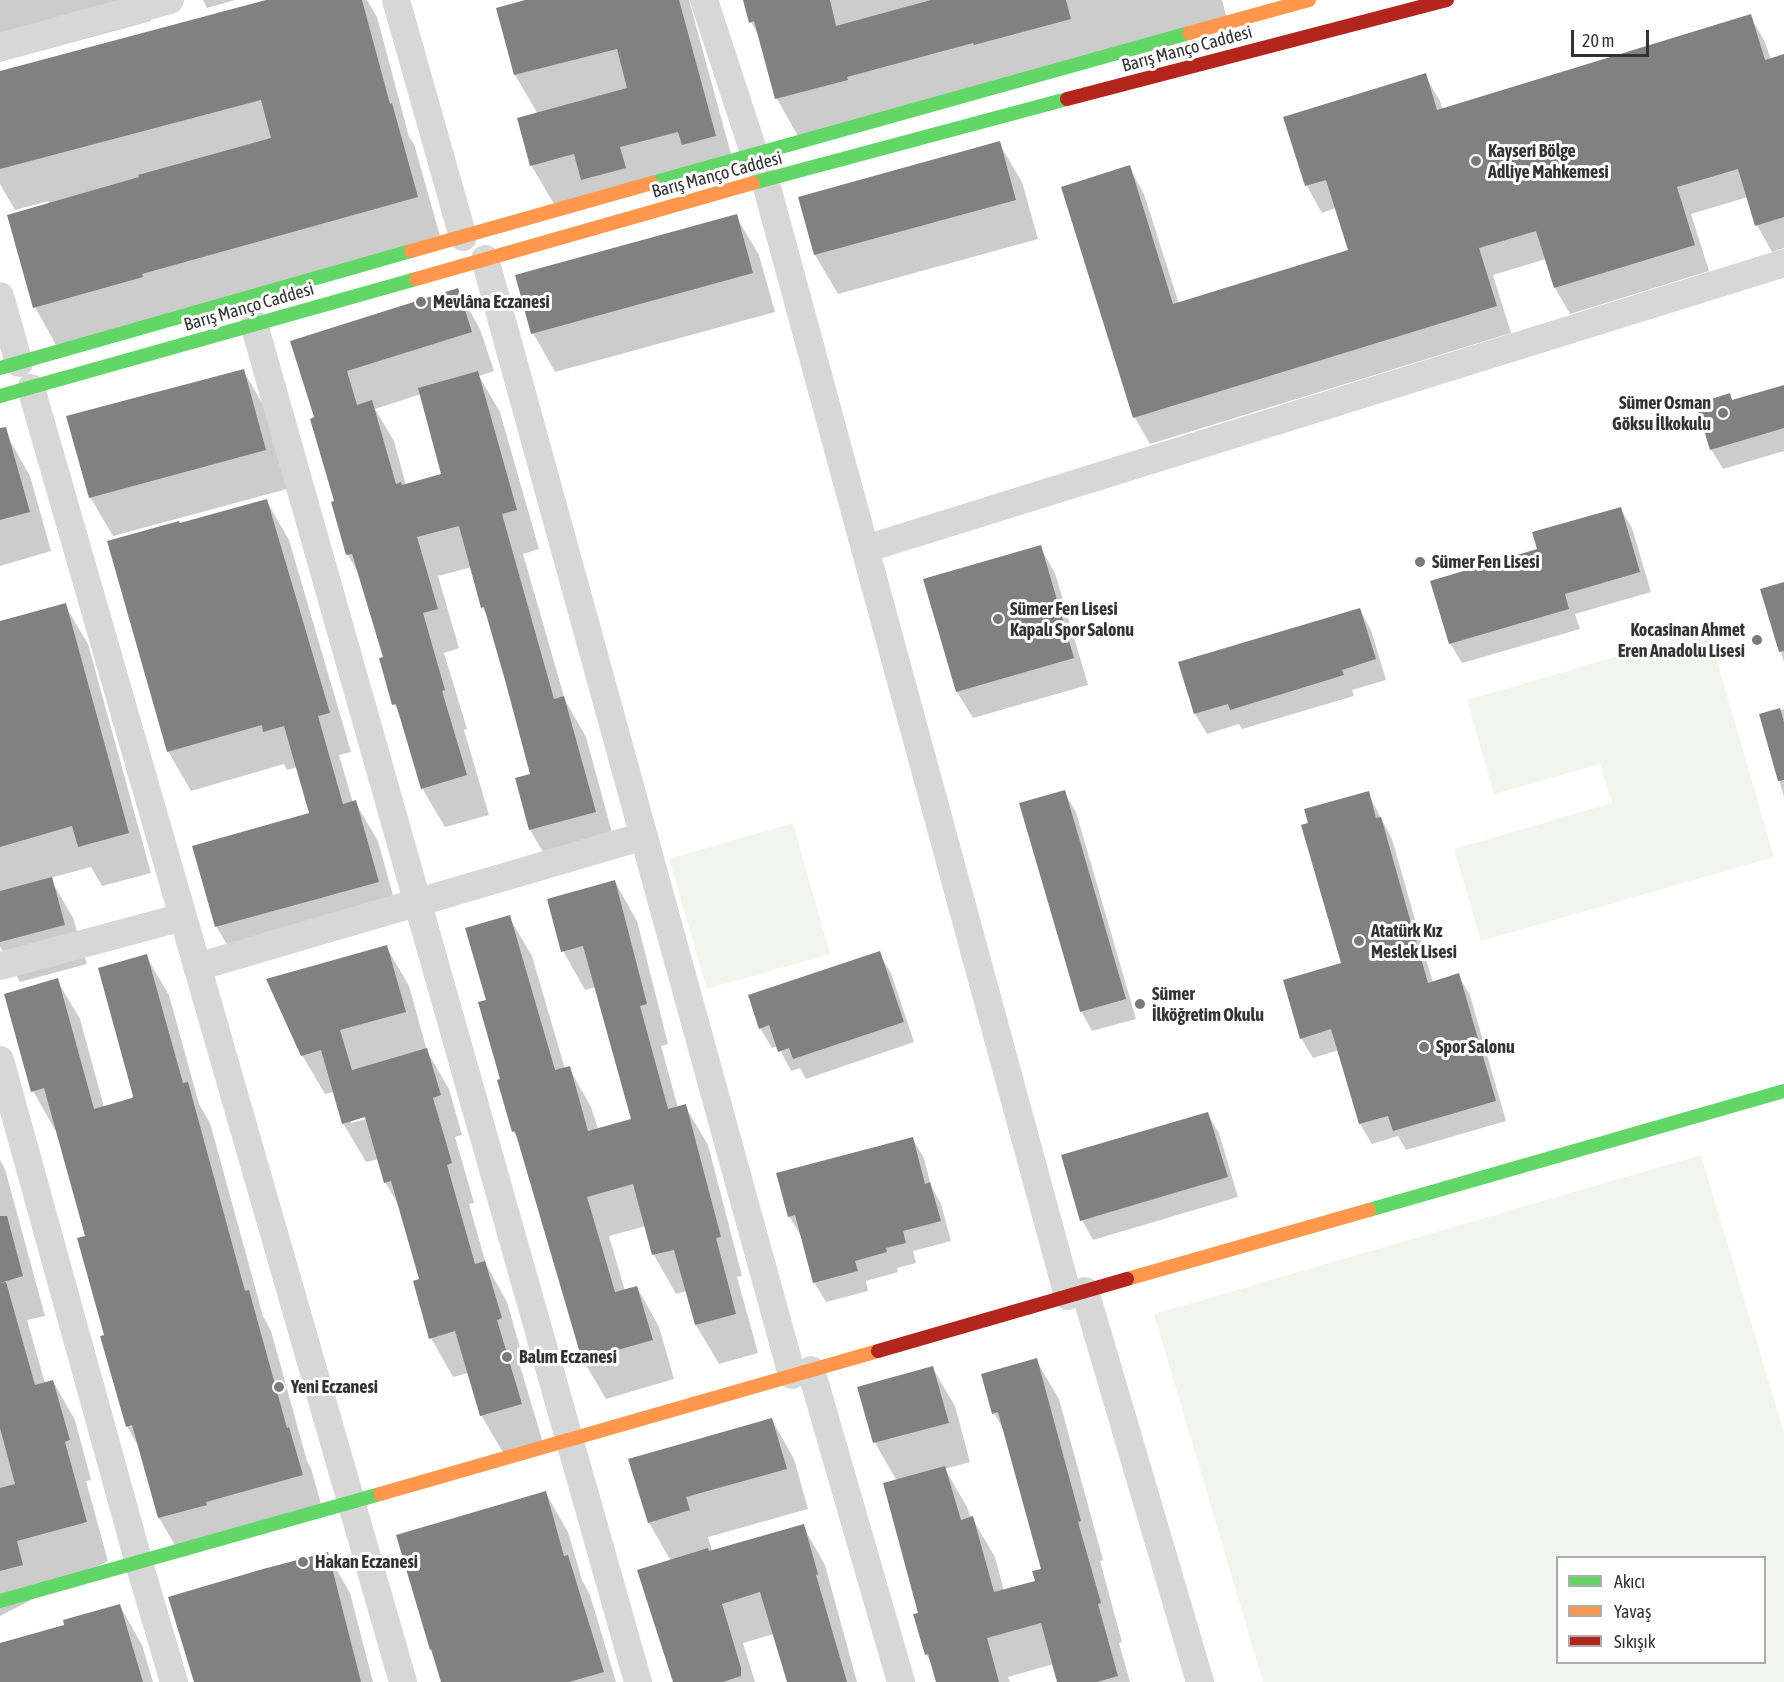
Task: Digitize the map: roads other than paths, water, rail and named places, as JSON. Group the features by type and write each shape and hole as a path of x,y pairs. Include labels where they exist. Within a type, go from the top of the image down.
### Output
{"street":[{"path":"396,0 463,237"},
{"path":"704,0 760,168 865,549 1077,1294 1200,1682"},
{"name":"Barış Manço Caddesi","path":"16,373 254,324 485,259 1236,10 1309,0"},
{"name":"Barış Manço Caddesi","path":"0,396 16,373 463,237 1050,103 1447,0"},
{"path":"0,47 165,1"},
{"path":"485,259 644,836 801,1373 901,1682"},
{"path":"865,549 1784,263"},
{"path":"0,296 16,373 183,917 403,1682"},
{"path":"254,324 638,1682"},
{"path":"197,967 644,836"},
{"path":"0,966 183,917"},
{"path":"0,1060 174,1682"},
{"path":"0,1602 1784,1091"}],"place":[{"name":"Kayseri Bölge Adliye Mahkemesi","path":"1476,161"},
{"name":"Mevlâna Eczanesi","path":"421,302"},
{"name":"Sümer Osman Göksu İlkokulu","path":"1723,413"},
{"name":"Sümer Fen Lisesi","path":"1420,562"},
{"name":"Sümer Fen Lisesi Kapalı Spor Salonu","path":"998,619"},
{"name":"Kocasinan Ahmet Eren Anadolu Lisesi","path":"1757,640"},
{"name":"Atatürk Kız Meslek Lisesi","path":"1359,941"},
{"name":"Sümer İlköğretim Okulu","path":"1140,1004"},
{"name":"Spor Salonu","path":"1424,1047"},
{"name":"Balım Eczanesi","path":"507,1357"},
{"name":"Yeni Eczanesi","path":"279,1387"},
{"name":"Hakan Eczanesi","path":"303,1562"}]}
